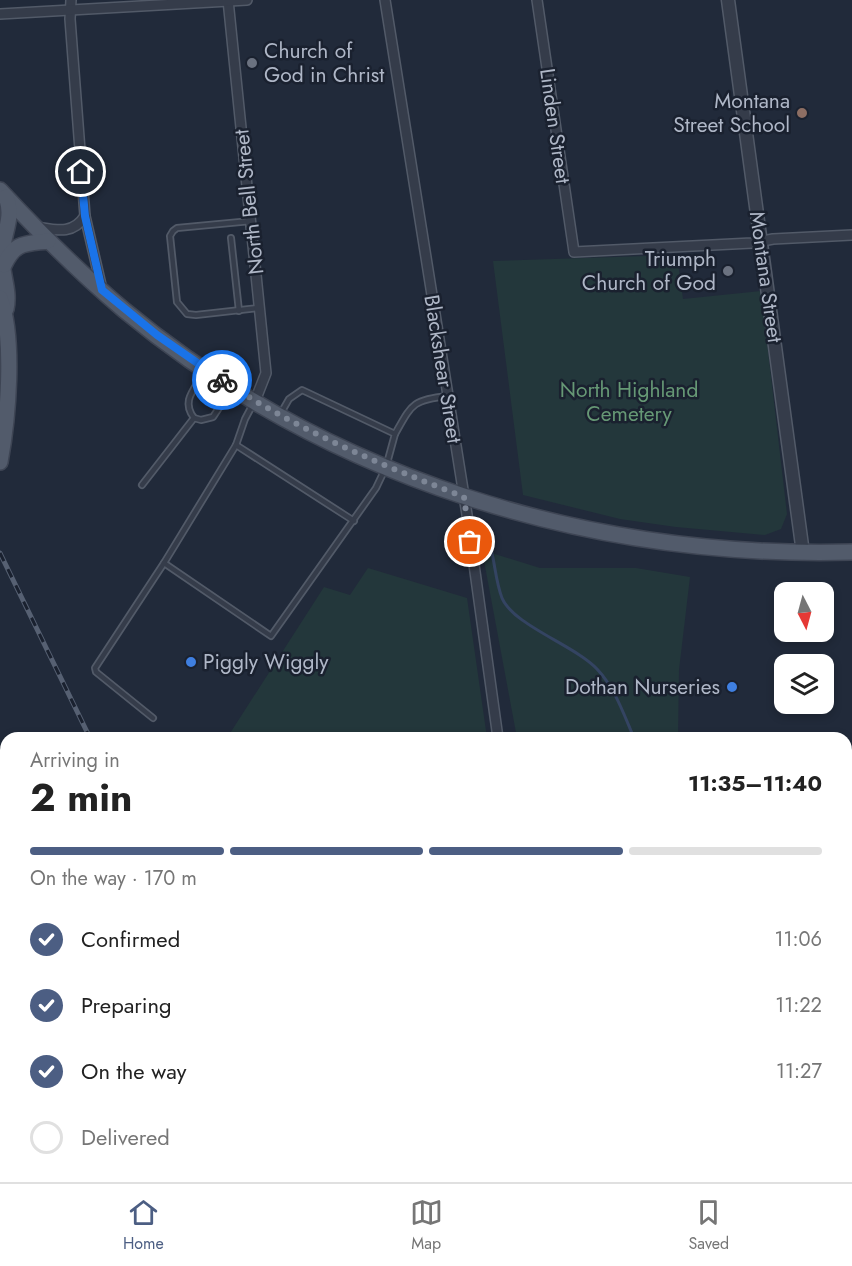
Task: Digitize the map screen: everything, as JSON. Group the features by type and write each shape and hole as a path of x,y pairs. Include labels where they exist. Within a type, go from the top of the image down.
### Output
{"main road":[{"path":"2,192 17,218 48,241 149,329 206,370 279,416 386,467 464,497 546,520 637,539 729,550 803,554 852,552"},
{"path":"0,462 7,397 3,305 8,297 2,256 17,218"},
{"path":"3,268 10,254 17,247 48,241"}],"street":[{"path":"0,14 70,5 248,0"},
{"name":"Blackshear Street","path":"385,0 464,497 497,732"},
{"name":"Linden Street","path":"537,0 574,252 761,242"},
{"name":"Montana Street","path":"728,0 803,554"},
{"name":"North Bell Street","path":"228,1 266,373 255,401"},
{"path":"70,5 85,216 102,290"},
{"path":"17,218 67,230 75,228 85,216"},
{"path":"761,242 852,235"}],"lane":[{"path":"251,221 177,228 173,231 170,236 176,298 187,314 260,309"},
{"path":"231,238 239,311"},
{"path":"206,370 187,402 188,410 194,418 201,420 213,417 232,387"},
{"path":"279,416 290,399 302,390 395,434"},
{"path":"164,563 271,636 375,488 386,467 395,434 410,408 424,399 448,396"},
{"path":"153,718 95,669 164,563 236,445 245,419 255,401"},
{"path":"142,485 194,418"},
{"path":"236,445 354,521"}],"green space":[{"name":"North Highland Cemetery","path":"677,255 683,299 761,291 787,514 781,529 765,535 676,527 620,519 523,495 493,261"},
{"path":"482,550 540,568 636,568 690,577 679,670 678,732 516,732"},
{"path":"368,568 467,598 486,732 231,732 324,587 350,595"}],"waterway":[{"path":"491,549 500,592 508,608 531,626 575,652 597,669 614,693 632,732"}],"railway":[{"path":"0,553 87,732"}],"way so far":[{"path":"222,380 279,416 341,447 464,497 470,542"}],"place":[{"name":"Church of God in Christ","path":"252,63"},
{"name":"Montana Street School","path":"802,113"},
{"name":"Triumph Church of God","path":"728,271"},
{"name":"Piggly Wiggly","path":"191,662"},
{"name":"Dothan Nurseries","path":"732,687"}],"route":[{"path":"81,172 89,240 102,290 157,335 222,380"}]}
